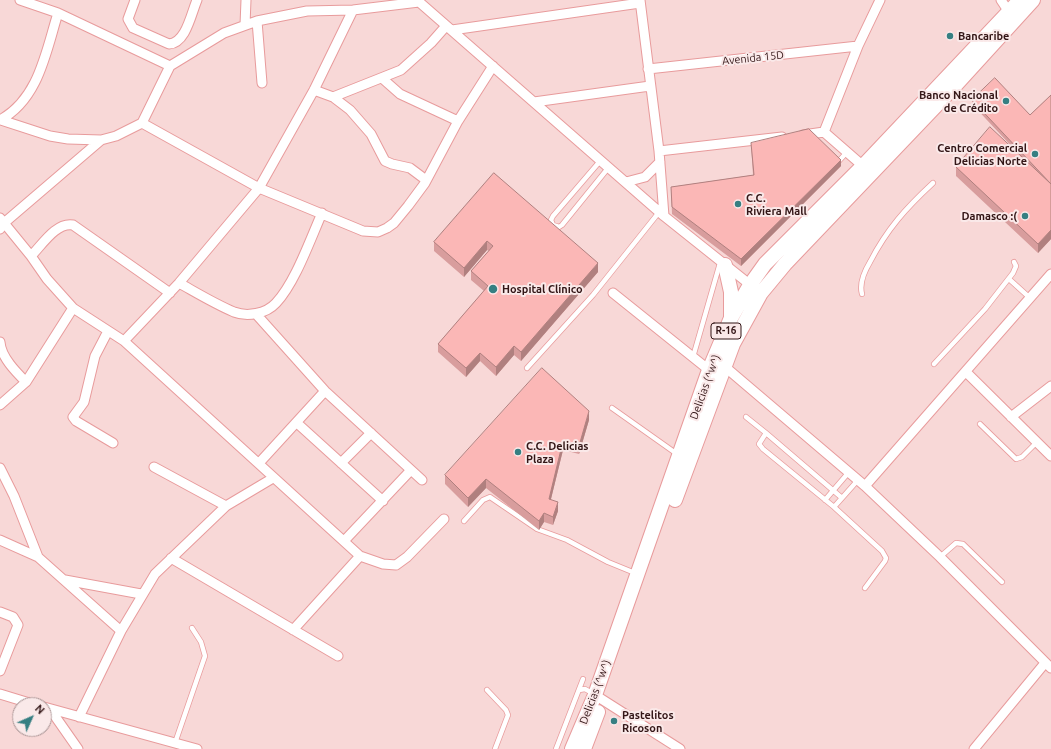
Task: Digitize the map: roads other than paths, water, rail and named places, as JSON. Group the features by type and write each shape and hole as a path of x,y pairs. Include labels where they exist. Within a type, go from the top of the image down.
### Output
{"main road":[{"name":"Delicias (^w^)","path":"572,749 599,697 724,366 742,326 756,289 772,257 863,166 1005,6 1020,0"},
{"name":"Delicias (^w^)","path":"584,749 638,574 710,370 731,318 756,289 795,253 951,90 1033,0"},
{"path":"723,263 732,292 731,318"}],"street":[{"path":"20,0 38,3 170,66"},
{"path":"135,0 128,19 133,28 169,44 174,44 183,35 197,0"},
{"path":"245,24 246,0"},
{"path":"824,132 858,46 880,0"},
{"path":"0,120 50,136 68,140 101,140 116,136 142,123 170,66 216,37 245,24 307,11 353,10 418,1 662,214 675,220 723,263 756,289"},
{"path":"333,97 384,79 407,66 449,28 640,1 659,151 662,214"},
{"path":"124,341 179,284 259,188 314,90 353,10"},
{"path":"0,120 21,103 33,87 58,13"},
{"path":"257,21 262,83"},
{"name":"Avenida 15D","path":"648,69 858,46"},
{"path":"142,123 259,188 363,231 378,232 394,223 426,180 458,120 493,66"},
{"path":"384,79 400,94 458,120"},
{"path":"534,102 650,86"},
{"path":"314,90 333,97 363,123 371,134 385,161 410,168 426,180"},
{"path":"659,151 824,132 848,151 863,166"},
{"path":"101,140 1,224 31,256 46,279 73,308 124,341 260,462 273,478 360,556 384,564 396,565 407,557 444,520"},
{"path":"626,182 645,177 660,162"},
{"path":"179,284 234,312 256,314 267,310 276,304 286,289 322,213"},
{"path":"31,256 62,225 73,226 170,293"},
{"path":"862,483 966,372 1051,274"},
{"path":"613,293 710,370"},
{"path":"0,405 26,382 73,308"},
{"path":"256,314 325,391 422,480"},
{"path":"108,331 95,356 84,402 73,417 76,421 113,443"},
{"path":"0,342 0,346 11,366 26,382"},
{"path":"724,366 862,483 940,557 1048,665 974,749"},
{"path":"966,372 1051,456"},
{"path":"1011,417 1051,386"},
{"path":"260,462 325,391"},
{"path":"297,423 383,501"},
{"path":"341,463 371,433"},
{"path":"154,467 226,506"},
{"path":"0,468 14,496 38,557"},
{"path":"344,541 411,470"},
{"path":"79,717 121,631 141,594 155,574 226,506 273,478"},
{"path":"0,540 38,557 121,631"},
{"path":"294,630 360,556"},
{"path":"171,558 338,656"},
{"path":"64,579 141,594"},
{"path":"0,612 13,617 18,625 0,672"},
{"path":"0,694 12,698"},
{"path":"599,697 680,749"},
{"path":"52,709 197,749"},
{"path":"52,715 78,749"}],"lane":[{"path":"951,90 960,97 965,96"},
{"path":"831,169 848,151"},
{"path":"601,160 553,216 551,220 553,225 559,227 562,225 609,167"},
{"path":"862,294 861,282 868,265 885,234 896,219 933,183"},
{"path":"527,368 593,295 662,214"},
{"path":"934,364 985,309 1009,279 1015,268 1014,262"},
{"path":"693,357 723,263"},
{"path":"1009,279 1030,298"},
{"path":"612,408 680,456"},
{"path":"746,417 842,498"},
{"path":"980,424 1016,459 1022,457 1037,442"},
{"path":"766,433 759,442 760,446 834,507 884,554 886,558 883,565 865,588"},
{"path":"825,500 849,472"},
{"path":"834,507 842,498 862,483"},
{"path":"464,522 483,500 490,498 536,529 568,540 608,562 638,574"},
{"path":"940,557 956,543 963,544 1002,582"},
{"path":"175,742 205,656 201,642 192,628"},
{"path":"556,749 583,679"},
{"path":"579,690 585,689 599,697"},
{"path":"487,690 506,710 508,715 495,749"}],"place":[{"name":"Bancaribe","path":"950,36"},
{"name":"Banco Nacional de Crédito","path":"1006,101"},
{"name":"Centro Comercial Delicias Norte","path":"1035,154"},
{"name":"C.C. Riviera Mall","path":"738,204"},
{"name":"Damasco :(","path":"1025,216"},
{"name":"Hospital Clínico","path":"493,289"},
{"name":"C.C. Delicias Plaza","path":"518,452"},
{"name":"Pastelitos Ricoson","path":"614,721"}]}
